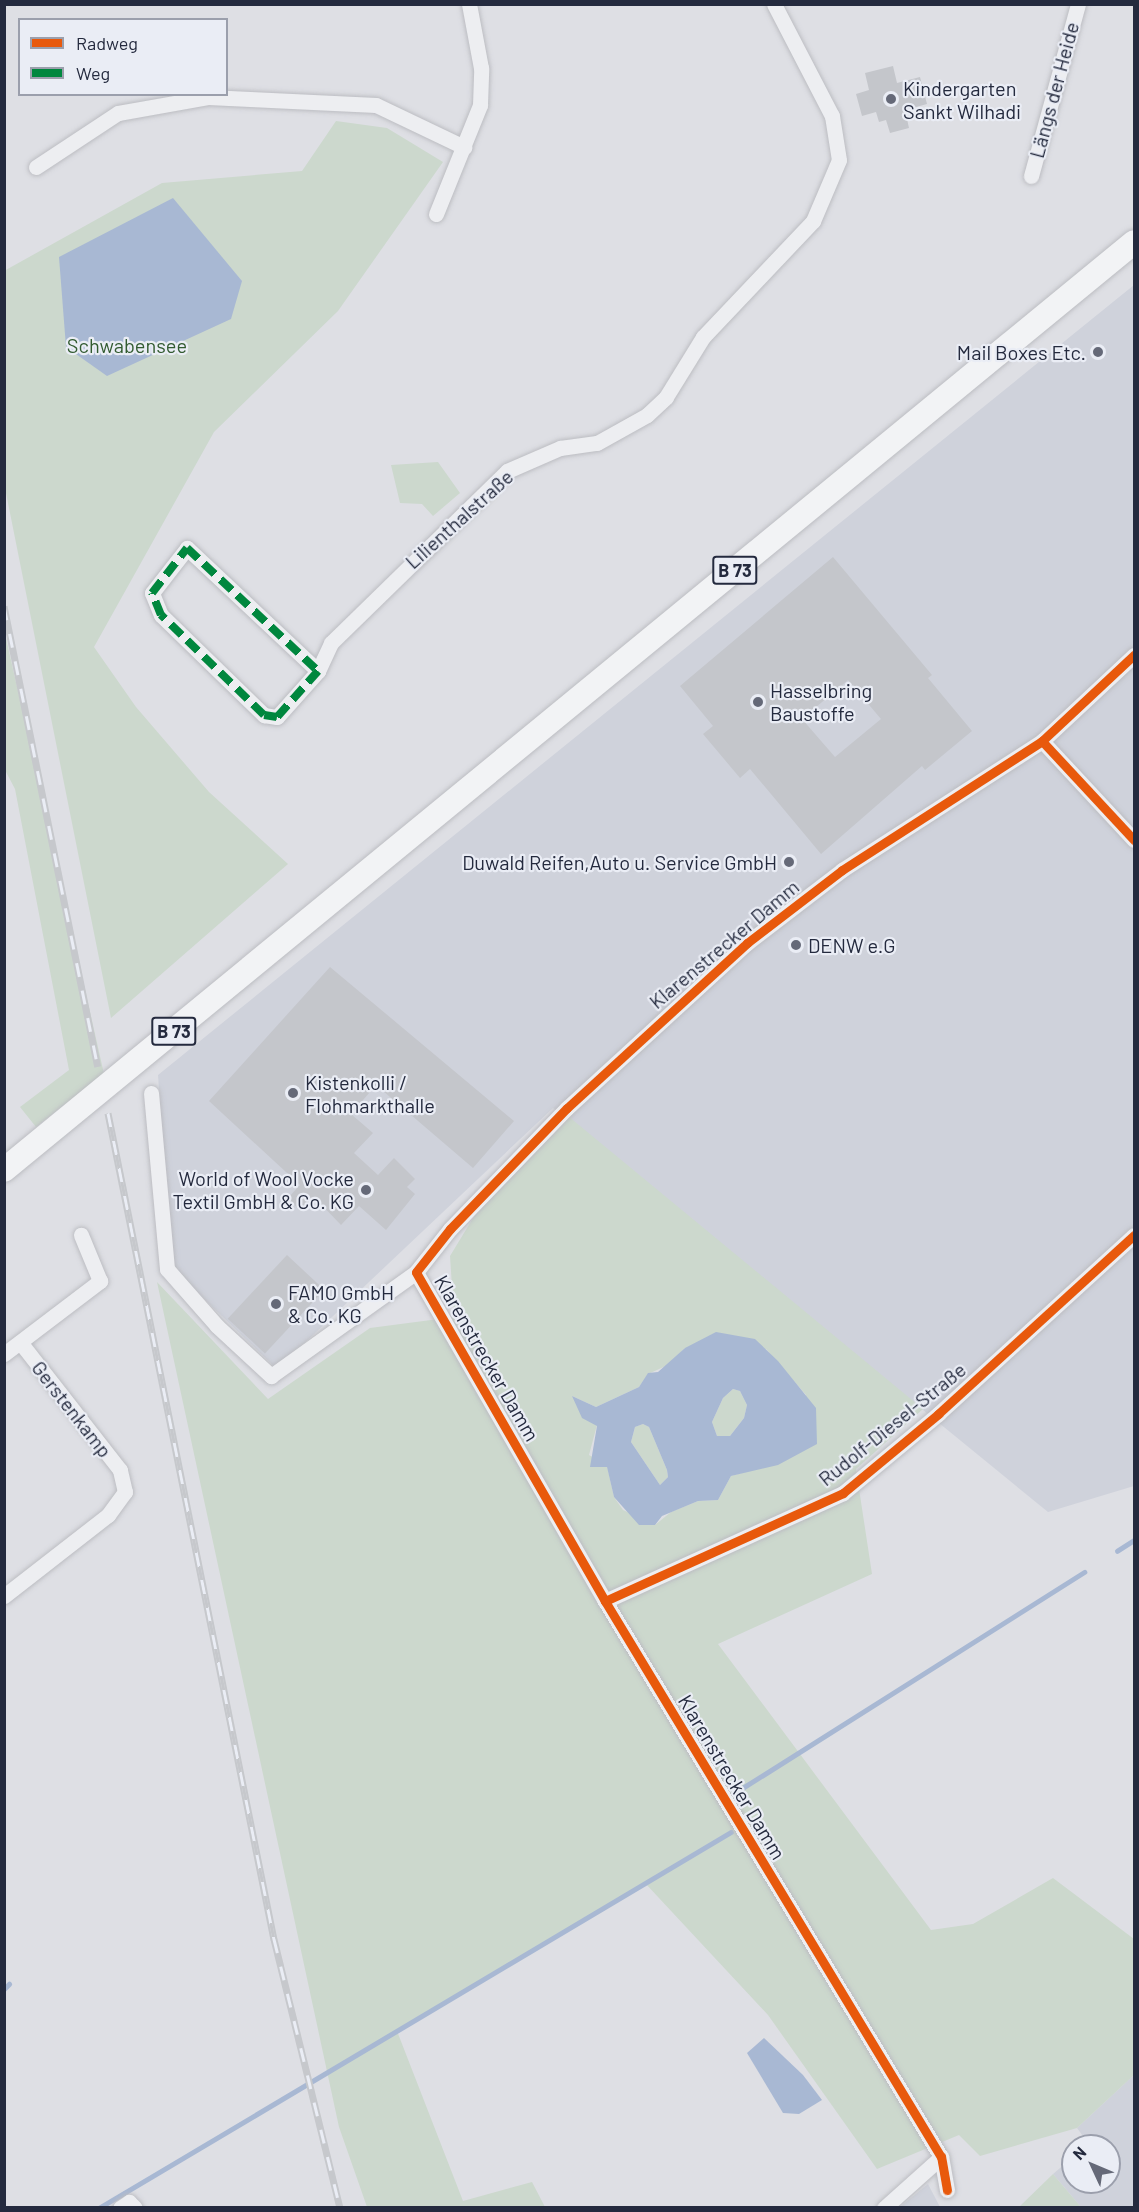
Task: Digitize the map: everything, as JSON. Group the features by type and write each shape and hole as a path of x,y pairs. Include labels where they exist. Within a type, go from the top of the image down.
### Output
{"main road":[{"name":"B 73","path":"4,1170 1134,242"}],"street":[{"path":"436,214 480,105 481,68 469,4"},
{"name":"Lilienthalstraße","path":"318,671 187,548 152,593 161,615 264,715 277,717 318,671 331,643 507,471 560,448 597,443 647,415 666,397 703,336 813,221 839,160 832,116 774,4"},
{"name":"Längs der Heide","path":"1031,176 1078,4"},
{"path":"36,167 118,113 208,97 376,105 464,147"},
{"name":"Klarenstrecker Damm","path":"947,2190 941,2157 605,1600 416,1272 450,1229 567,1108 747,943 842,870 1042,741 1134,655"},
{"path":"1042,741 1134,840"},
{"path":"151,1092 167,1269 217,1326 271,1376 416,1272"},
{"path":"4,1354 100,1281 81,1235"},
{"name":"Rudolf-Diesel-Straße","path":"605,1600 843,1492 938,1414 1134,1236"},
{"name":"Gerstenkamp","path":"4,1596 108,1515 124,1492 123,1478 20,1342"},
{"path":"884,2208 941,2157"},
{"path":"120,2208 129,2202 135,2208"}],"shaded area":[{"path":"1134,285 1134,1486 1048,1512 553,1108 277,1369 172,1268 158,1075"},
{"path":"1134,2075 1134,2207 1081,2207 1070,2194 1121,2194 1121,2134 1081,2134 1077,2128"},
{"path":"1061,2167 1061,2183 1053,2174"},
{"path":"928,2184 940,2207 900,2207"}],"green space":[{"name":"Schwabensee","path":"336,121 387,128 443,162 338,311 214,432 94,647 136,707 209,792 288,864 111,1018 5,488 4,271 162,183 302,171"},
{"path":"438,462 460,493 433,516 422,504 400,503 391,465"},
{"path":"4,629 104,1074 36,1127 20,1107 69,1070 15,789 5,770"},
{"path":"568,1116 923,1409 856,1469 872,1574 718,1644 931,1930 973,1924 1053,1878 1134,1939 1134,2075 1077,2128 980,2156 959,2135 877,2169 768,2015 645,1883 397,2031 463,2201 532,2182 545,2207 367,2207 339,2127 157,1282 268,1399 370,1328 454,1317 450,1256 481,1205","holes":["685,1348 766,1349 806,1395 784,1461 731,1476 718,1500 698,1501 671,1512 655,1525 623,1510 614,1497 607,1466 589,1455 597,1425 572,1396 596,1407 639,1387 648,1374 668,1365"]},
{"path":"733,1389 740,1391 747,1405 744,1418 730,1436 717,1436 712,1422 723,1398"},
{"path":"643,1424 649,1427 667,1470 668,1477 660,1485 631,1442 635,1427"},
{"path":"1053,2174 1061,2183 1061,2194 1070,2194 1081,2207 1019,2207"}],"water":[{"name":"Schwabensee","path":"173,198 242,281 231,319 107,376 66,347 59,257"},
{"path":"716,1332 755,1339 778,1361 816,1408 817,1444 778,1465 731,1476 718,1500 698,1501 662,1516 655,1525 639,1525 614,1497 607,1467 590,1467 597,1426 582,1418 572,1396 596,1407 639,1387 648,1373 658,1372 685,1348","holes":["733,1389 740,1391 747,1405 744,1418 730,1436 717,1436 712,1422 723,1398","643,1424 649,1427 667,1470 668,1477 660,1485 631,1442 635,1427"]},
{"path":"764,2038 803,2075 822,2100 799,2114 783,2113 747,2053"}],"building":[{"name":"Kindergarten Sankt Wilhadi","path":"893,66 897,83 920,77 927,104 905,110 909,128 890,133 886,120 879,122 876,112 862,116 856,94 869,90 865,73"},
{"name":"Hasselbring Baustoffe","path":"833,557 932,675 928,678 972,731 925,770 922,766 821,854 750,769 740,778 703,734 713,726 680,686","holes":["848,680 881,719 835,757 802,719"]},
{"name":"Kistenkolli / Flohmarkthalle","path":"330,967 514,1121 473,1168 376,1085 351,1114 373,1133 354,1153 378,1175 394,1158 415,1179 407,1187 415,1194 386,1230 359,1206 341,1225 314,1197 300,1211 288,1198 300,1185 209,1101"},
{"name":"FAMO GmbH & Co. KG","path":"287,1255 324,1290 265,1353 228,1319"}],"waterway":[{"path":"1117,1551 1134,1540"},
{"path":"741,1789 1084,1572"},
{"path":"99,2208 731,1832"},
{"path":"4,1989 9,1984"}],"railway":[{"path":"4,606 98,1066"},
{"path":"108,1113 274,1939 340,2208"}],"marked path":[{"path":"187,548 318,671 277,717 264,715 161,615 152,593 187,548"}],"cycle path":[{"path":"947,2190 941,2157 605,1601 416,1272 450,1229 567,1108 747,943 842,870 1042,741 1134,655"},
{"path":"1042,741 1134,840"},
{"path":"605,1601 843,1493 938,1414 1134,1235"}],"place":[{"name":"Kindergarten Sankt Wilhadi","path":"891,99"},
{"name":"Mail Boxes Etc.","path":"1098,352"},
{"name":"Hasselbring Baustoffe","path":"758,702"},
{"name":"Duwald Reifen,Auto u. Service GmbH","path":"789,862"},
{"name":"DENW e.G","path":"796,945"},
{"name":"Kistenkolli / Flohmarkthalle","path":"293,1093"},
{"name":"World of Wool Vocke Textil GmbH & Co. KG","path":"366,1190"},
{"name":"FAMO GmbH & Co. KG","path":"276,1304"}]}
